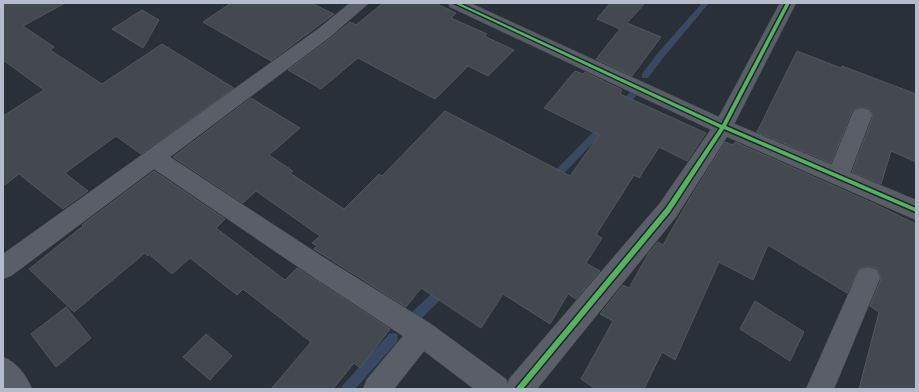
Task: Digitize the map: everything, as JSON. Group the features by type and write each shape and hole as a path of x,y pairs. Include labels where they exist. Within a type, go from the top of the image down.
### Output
{"street":[{"path":"3,268 324,33 361,3"},
{"path":"456,3 723,127 916,210"},
{"path":"519,389 668,210 723,127 788,3"},
{"path":"838,176 862,115"},
{"path":"153,157 315,265 422,333 496,389"},
{"path":"820,389 868,278"},
{"path":"376,389 422,333"},
{"path":"3,370 18,389"}],"building":[{"path":"3,3 65,3 23,26 54,47 50,50 102,84 162,44 234,88 141,154 116,136 65,173 88,191 63,209 19,174 3,186 3,116 44,90 3,60"},
{"path":"231,3 311,3 334,14 271,61 203,22"},
{"path":"383,3 435,3 456,13 451,18 487,34 484,36 514,50 488,76 468,66 435,99 358,58 321,89 288,70 350,22 356,25"},
{"path":"610,3 645,3 627,23 661,37 632,76 596,59 620,29 597,19"},
{"path":"142,10 159,20 143,48 112,29"},
{"path":"797,51 916,94 916,162 891,151 881,184 852,172 873,116 870,109 862,107 855,109 851,114 831,163 757,132"},
{"path":"575,71 583,74 585,72 622,90 620,94 706,133 687,161 659,147 639,178 634,175 596,235 602,238 586,263 600,271 576,299 568,294 550,324 503,294 481,328 421,288 406,307 314,249 317,246 312,243 320,236 256,191 243,203 173,157 251,98 300,128 269,155 293,171 290,173 344,209 379,174 382,176 445,111 570,176 599,135 544,108"},
{"path":"725,142 733,145 735,142 875,204 916,224 916,389 859,389 879,312 870,306 881,279 878,269 868,266 859,269 847,293 768,245 753,280 719,262 675,360 662,352 644,389 596,389 581,379 613,321 600,314 623,285 629,288 648,254 658,242 663,245"},
{"path":"154,171 225,219 216,228 285,280 297,268 390,329 360,368 354,363 333,389 271,389 311,342 243,289 237,295 190,258 172,274 149,254 148,256 145,253 74,312 29,269 83,226 82,225"},
{"path":"755,301 804,332 790,361 740,329"},
{"path":"66,307 91,338 56,367 31,334"},
{"path":"206,334 232,356 210,380 183,357"}],"waterway":[{"path":"645,76 660,56 706,3"},
{"path":"621,108 633,94"},
{"path":"552,180 604,126"},
{"path":"417,315 443,290"},
{"path":"347,389 393,338"}],"cycle path":[{"path":"456,3 723,127 916,210"},
{"path":"519,389 668,210 723,127 788,3"}]}
